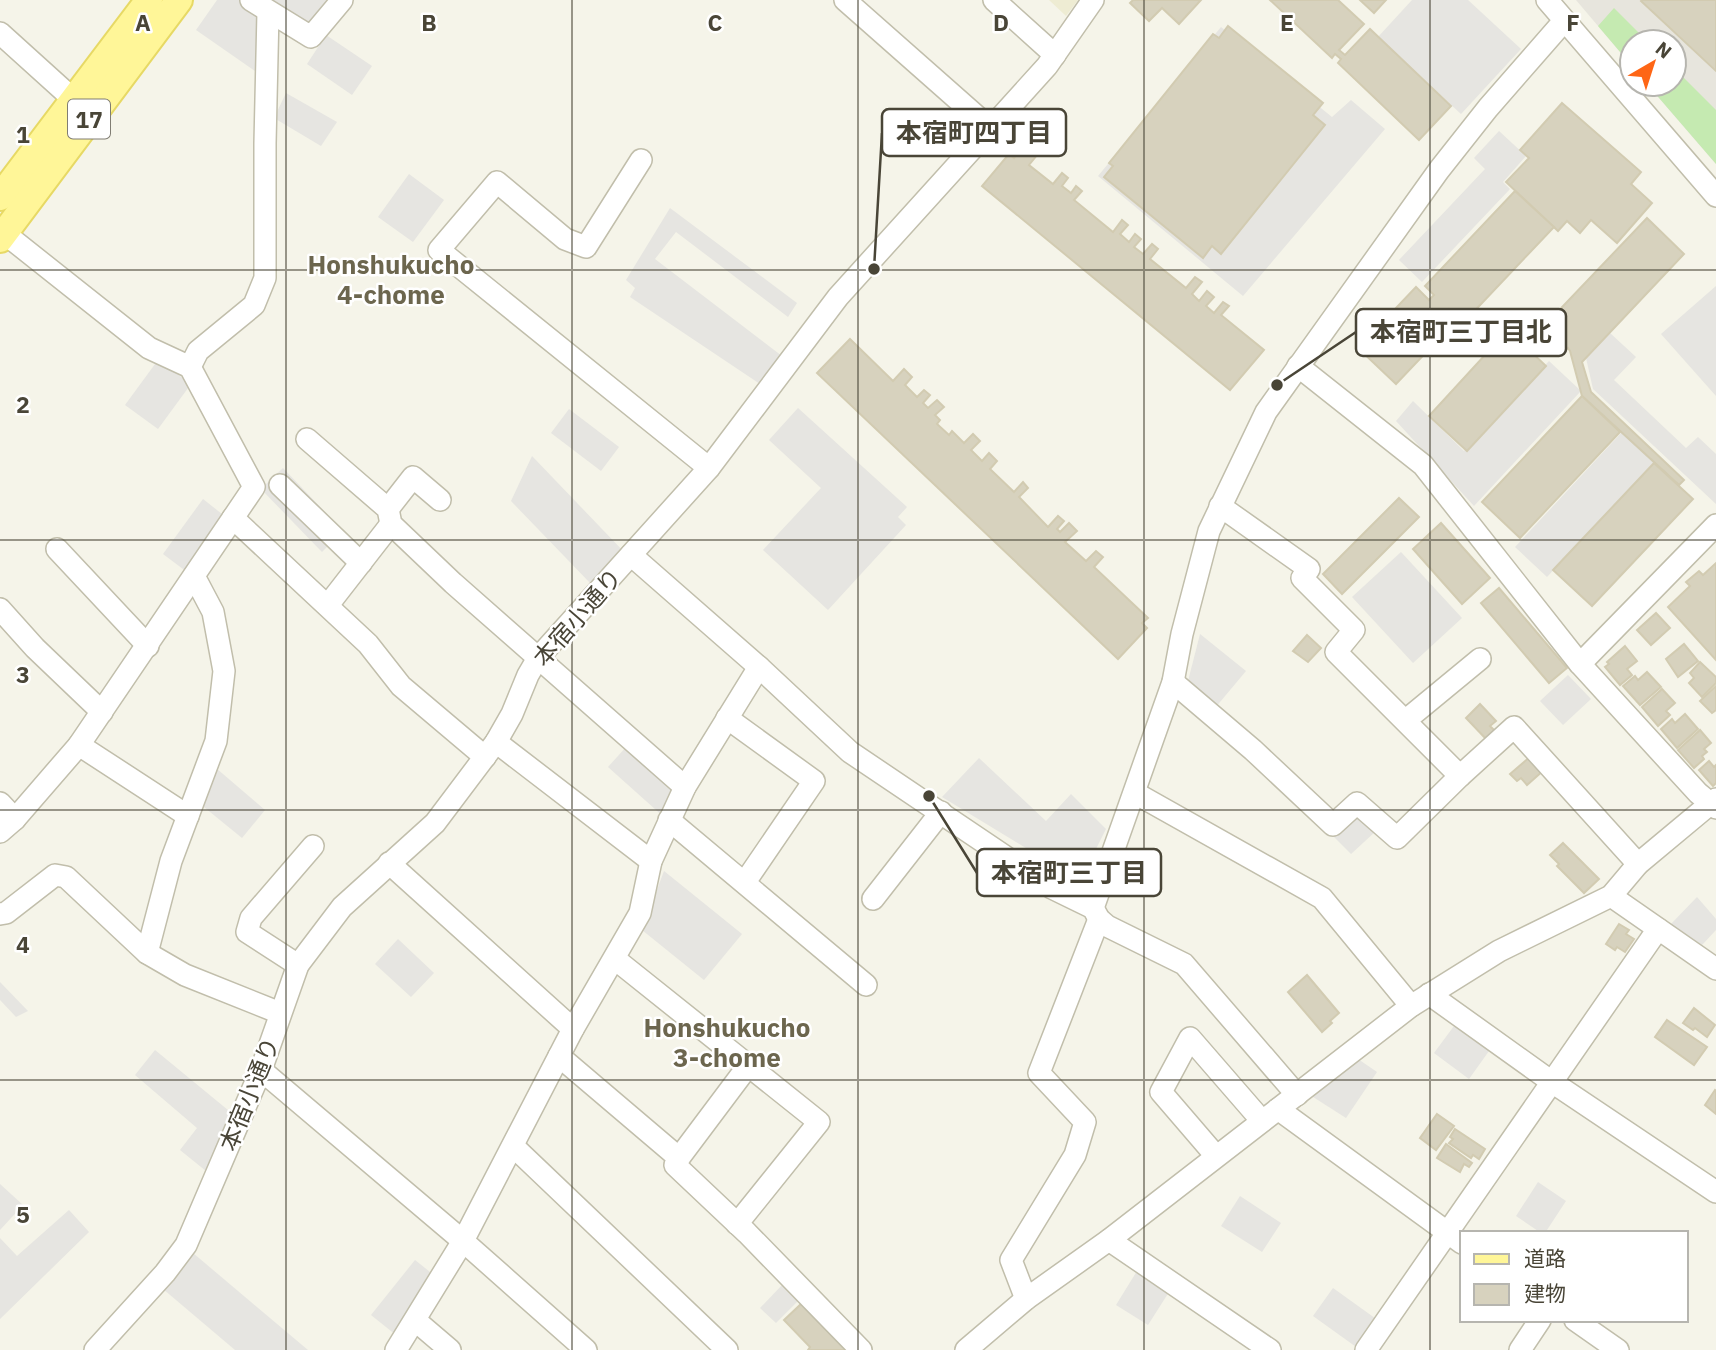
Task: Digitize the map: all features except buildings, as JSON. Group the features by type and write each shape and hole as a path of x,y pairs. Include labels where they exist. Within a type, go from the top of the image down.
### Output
{"main road":[{"name":"17","path":"0,197 149,0"},
{"name":"17","path":"2,236 179,0"}],"street":[{"path":"259,6 311,37 342,0"},
{"path":"845,0 990,128"},
{"path":"994,0 1055,55"},
{"name":"本宿小通り","path":"95,1350 187,1245 261,1070 298,965 342,907 435,823 491,749 512,714 538,658 709,468 838,298 1055,55 1093,0"},
{"path":"1547,0 1716,196"},
{"path":"190,367 198,351 254,305 265,278 265,143 259,6"},
{"path":"1026,1299 1011,1260 1075,1155 1085,1122 1039,1073 1096,914 1173,682 1182,634 1209,531 1266,412 1298,366 1438,170 1564,21"},
{"path":"0,33 74,99"},
{"path":"641,160 586,247 565,239 496,182 439,250 709,468"},
{"path":"0,803 8,825 79,745 254,487 190,367 149,348 2,236"},
{"path":"966,1350 1026,1299 1108,1240 1420,1000 1499,951 1611,896 1638,864 1714,803 1580,664 1423,465 1298,366"},
{"path":"307,439 390,516 453,583 685,787"},
{"path":"328,605 361,563 413,477 440,500"},
{"path":"280,485 361,563"},
{"path":"1220,506 1309,569 1302,578 1354,630 1336,652 1460,776"},
{"path":"233,518 368,644 401,686 651,861"},
{"path":"1580,664 1716,525"},
{"path":"57,549 148,646"},
{"path":"631,555 759,667 850,752 1052,888 1096,914 1107,926 1184,964 1297,1095"},
{"path":"147,953 171,862 216,741 225,671 213,612 194,576"},
{"path":"0,609 35,648 102,712"},
{"path":"1406,720 1480,659"},
{"path":"396,1350 463,1241 573,1029 615,959 639,913 651,861 685,787 759,667"},
{"path":"1173,682 1253,750 1333,825 1357,803 1396,838 1514,727 1638,864"},
{"path":"727,718 814,781 745,882"},
{"path":"79,745 188,816"},
{"path":"1135,793 1322,898 1420,1000 1552,1082 1716,1192"},
{"path":"873,899 941,812"},
{"path":"669,820 866,985"},
{"path":"298,965 247,932 251,918 313,846"},
{"path":"389,863 573,1029"},
{"path":"0,914 6,913 55,875 66,877 147,953 185,975 280,1013"},
{"path":"1611,896 1716,969"},
{"path":"1366,1350 1455,1238 1552,1082 1658,929"},
{"path":"615,959 819,1122 737,1224"},
{"path":"1216,1156 1161,1092 1191,1038 1270,1115 1455,1238"},
{"path":"559,1055 679,1158"},
{"path":"748,1066 675,1165 861,1350"},
{"path":"261,1070 463,1241 586,1350"},
{"path":"513,1146 727,1350"},
{"path":"1108,1240 1270,1350"},
{"path":"416,1321 450,1350"},
{"path":"1520,1350 1539,1322"},
{"path":"1577,1322 1618,1350"}],"shaded area":[{"path":"217,0 239,0 264,17 262,76 196,30"},
{"path":"262,0 341,0 315,33"},
{"path":"1049,0 1078,0 1066,16"},
{"path":"1412,0 1468,0 1521,49 1461,114 1378,37"},
{"path":"1576,0 1716,0 1716,164 1659,98 1688,98 1688,28 1618,28 1618,50"},
{"path":"1221,27 1332,117 1351,100 1385,129 1243,296 1098,176"},
{"path":"326,35 372,66 352,95 307,64"},
{"path":"286,93 337,122 321,146 274,118"},
{"path":"1499,131 1526,156 1503,182 1510,189 1422,282 1399,260 1485,169 1474,158"},
{"path":"409,174 444,200 413,242 378,217"},
{"path":"670,208 797,303 788,317 676,232 655,259 782,356 760,384 630,297 635,288 626,280"},
{"path":"1716,286 1716,396 1661,334"},
{"path":"1610,333 1636,357 1614,380 1686,448 1698,437 1716,454 1716,504 1593,389 1586,358"},
{"path":"158,360 191,384 158,429 125,405"},
{"path":"1549,361 1581,391 1474,506 1396,421 1413,401 1464,451"},
{"path":"798,408 907,507 898,517 906,525 828,610 763,550 821,488 769,440"},
{"path":"569,409 619,447 601,471 551,433"},
{"path":"1622,432 1654,462 1547,577 1515,547"},
{"path":"532,456 625,553 592,585 511,501"},
{"path":"283,468 343,531 322,552 261,489"},
{"path":"203,499 227,518 187,572 163,554"},
{"path":"1401,552 1462,618 1413,663 1352,597"},
{"path":"1200,634 1246,671 1215,708 1187,685"},
{"path":"1568,675 1591,699 1563,725 1540,701"},
{"path":"627,746 676,789 665,818 608,767"},
{"path":"979,758 1046,821 1071,794 1106,829 1080,881 942,797"},
{"path":"216,768 265,810 242,838 199,803"},
{"path":"1357,811 1376,831 1351,854 1332,835"},
{"path":"664,871 742,934 704,980 642,930"},
{"path":"1697,897 1716,919 1716,930 1702,945 1671,924"},
{"path":"398,939 434,973 411,997 375,964"},
{"path":"0,982 28,1011 16,1017 0,1000"},
{"path":"1454,1026 1489,1051 1469,1079 1434,1053"},
{"path":"155,1050 234,1115 206,1171 180,1150 197,1128 135,1075"},
{"path":"1358,1059 1377,1072 1346,1118 1310,1095"},
{"path":"1538,1182 1566,1201 1546,1231 1538,1231 1516,1216"},
{"path":"0,1184 23,1205 0,1230"},
{"path":"1240,1196 1281,1223 1262,1252 1221,1226"},
{"path":"69,1210 89,1232 0,1319 0,1238 17,1256"},
{"path":"193,1253 308,1350 235,1350 163,1289"},
{"path":"415,1260 440,1280 396,1335 371,1315"},
{"path":"1137,1271 1169,1292 1148,1325 1116,1305"},
{"path":"783,1284 799,1300 776,1323 760,1308"},
{"path":"1333,1288 1379,1321 1359,1349 1313,1316"}],"green space":[{"path":"1614,8 1634,28 1618,28 1618,50 1598,26"},
{"path":"1688,82 1716,110 1716,164 1659,98 1688,98"}],"place":[{"name":"本宿町四丁目","path":"874,269"},
{"name":"本宿町三丁目北","path":"1277,385"},
{"name":"本宿町三丁目","path":"929,796"}],"district":[{"name":"Honshukucho 4-chome","path":"391,279"},
{"name":"Honshukucho 3-chome","path":"727,1042"}]}
